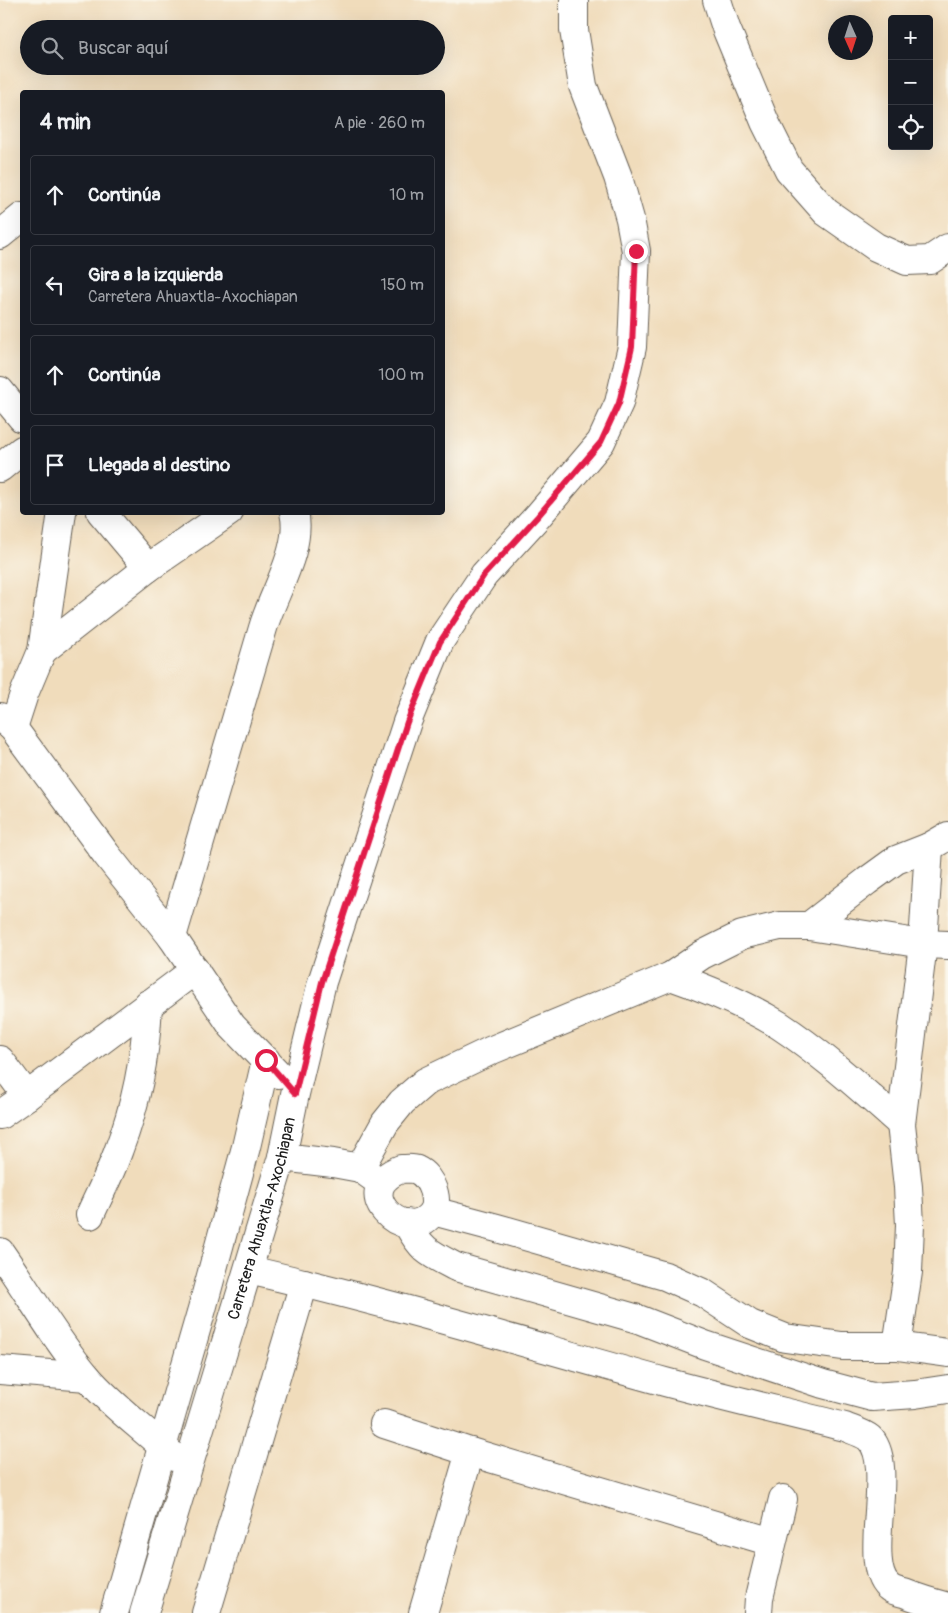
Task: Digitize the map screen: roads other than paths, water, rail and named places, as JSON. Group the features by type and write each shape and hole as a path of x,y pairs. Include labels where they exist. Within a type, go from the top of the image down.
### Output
{"street":[{"name":"Carretera Ahuaxtla-Axochiapan","path":"144,1613 282,1157 322,982 407,722 440,642 484,575 538,516 601,442 619,403 632,347 636,251 630,219 618,177 583,86 574,30 574,0"},
{"path":"717,0 726,28 765,122 789,170 826,212 876,247 907,261 930,260 948,248"},
{"path":"0,235 20,218"},
{"path":"0,391 20,416"},
{"path":"0,468 20,452"},
{"path":"62,515 42,651 24,694 7,722 106,854 172,936 232,1026 266,1060 295,1094"},
{"path":"104,515 148,568"},
{"path":"42,651 148,568 225,515"},
{"path":"172,936 264,624 291,554 296,533 294,515"},
{"path":"809,926 896,860 939,841 935,944 901,1124 910,1225 908,1272 897,1346"},
{"path":"282,1157 333,1162 370,1175 389,1174 402,1169 417,1170 426,1177 435,1201 433,1212 426,1220 417,1224 407,1223 388,1216 370,1175 385,1123 402,1102 425,1082 492,1050 671,976 702,955 742,935 780,926 809,926 935,944"},
{"path":"0,1115 195,970"},
{"path":"671,976 712,991 778,1024 831,1062 901,1124"},
{"path":"90,1216 119,1149 138,1088 147,1038 148,1004"},
{"path":"0,1060 27,1096"},
{"path":"114,1613 205,1300 246,1147 266,1060"},
{"path":"433,1212 497,1228 665,1276 703,1293 750,1324 785,1338 842,1346 897,1346 948,1353"},
{"path":"407,1223 416,1240 428,1253 456,1267 638,1319 705,1345 823,1384 872,1397 915,1394 948,1389"},
{"path":"0,1252 59,1340 87,1377 114,1405 187,1468"},
{"path":"249,1270 304,1283 665,1382 845,1427 868,1438 876,1448 880,1462 878,1567 881,1578 890,1588 948,1607"},
{"path":"206,1613 304,1283"},
{"path":"0,1370 87,1377"},
{"path":"384,1424 470,1452 772,1542"},
{"path":"423,1613 470,1452"},
{"path":"758,1613 782,1499"}]}
